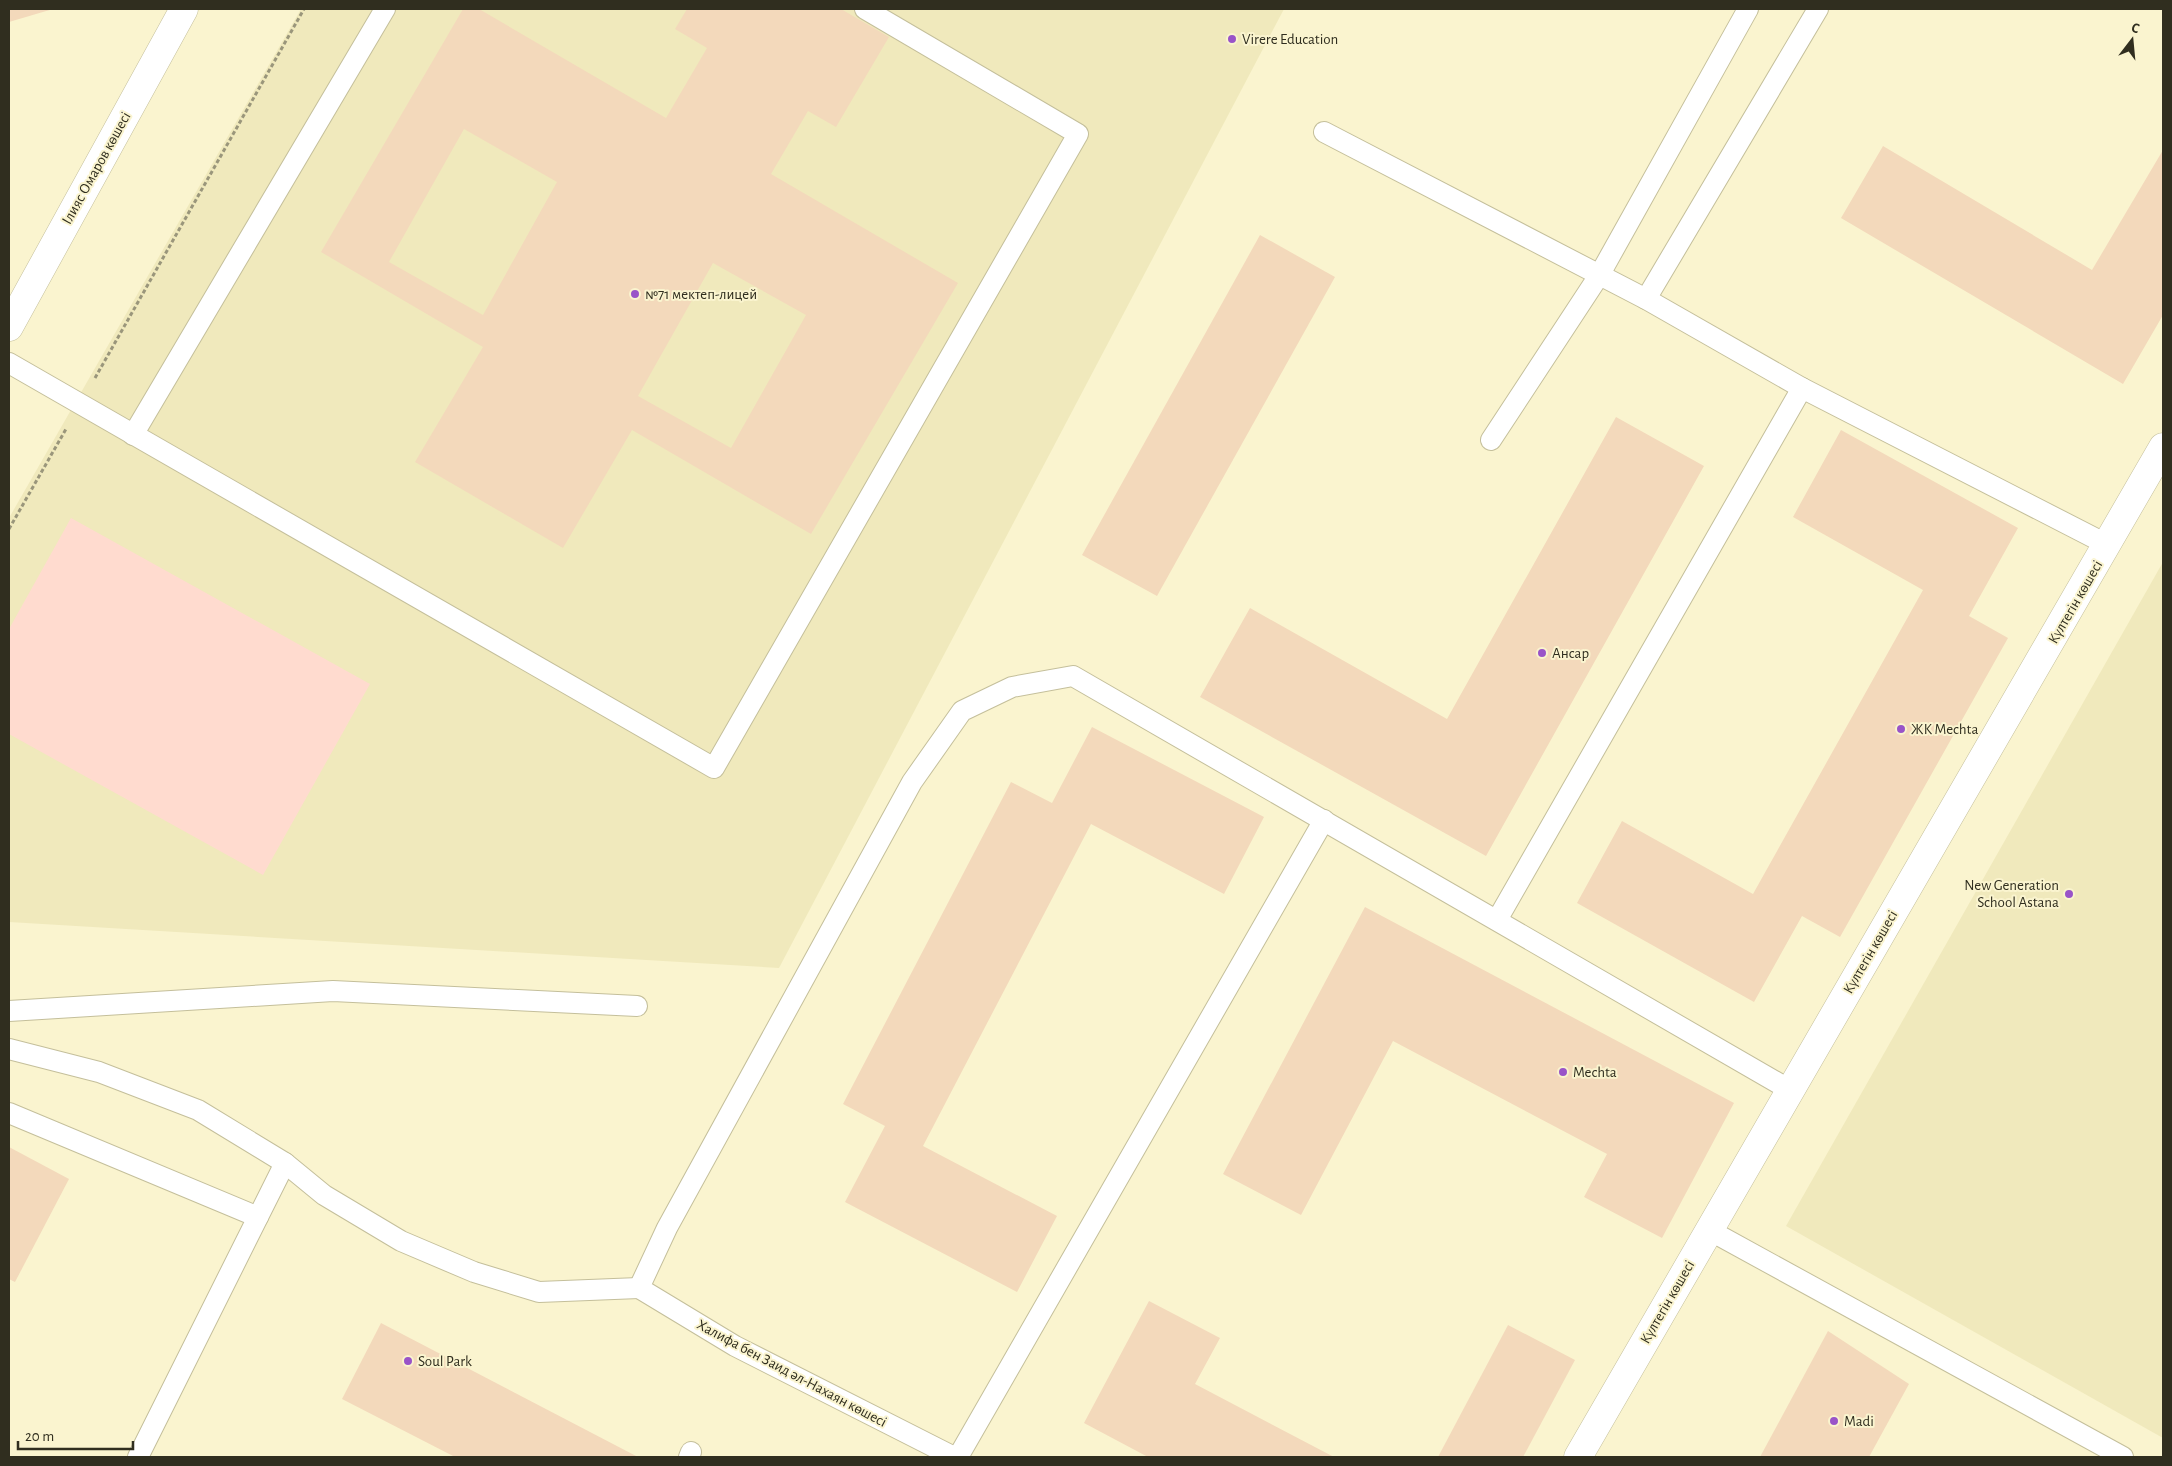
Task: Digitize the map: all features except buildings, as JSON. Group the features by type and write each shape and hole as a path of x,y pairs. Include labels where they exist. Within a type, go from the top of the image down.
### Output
{"street":[{"name":"Ілияс Омаров көшесі","path":"11,317 184,9"},
{"name":"Күлтегін көшесі","path":"1578,1457 2108,546 2163,447"}],"lane":[{"path":"133,435 385,9"},
{"path":"9,363 714,768 1078,134 865,9"},
{"path":"1491,440 1600,274 1748,9"},
{"path":"1646,299 1818,9"},
{"path":"1324,132 1600,274 1802,388 2108,546"},
{"path":"1497,920 1802,388"},
{"path":"9,1049 99,1072 198,1110 285,1163 324,1195 401,1241 474,1272 539,1292 639,1288 668,1228 912,782 962,711 1012,687 1073,676 1790,1090"},
{"path":"958,1457 1324,820"},
{"path":"9,1011 333,991 637,1006"},
{"path":"9,1113 258,1217"},
{"path":"138,1457 285,1163"},
{"path":"1709,1230 2123,1457"},
{"name":"Халифа бен Заид әл-Нахаян көшесі","path":"639,1288 735,1346 954,1457"}],"path":[{"path":"9,529 304,9"}],"shaded area":[{"name":"№71 мектеп-лицей","path":"301,9 1284,9 779,968 9,922 9,518"},
{"path":"71,518 370,684 263,875 9,734 9,629"},
{"name":"New Generation School Astana","path":"2163,562 2163,1438 1786,1226"}],"place":[{"name":"Virere Education","path":"1232,39"},
{"name":"№71 мектеп-лицей","path":"635,294"},
{"name":"Ансар","path":"1542,653"},
{"name":"ЖК Mechta","path":"1901,729"},
{"name":"New Generation School Astana","path":"2069,894"},
{"name":"Mechta","path":"1563,1072"},
{"name":"Soul Park","path":"408,1361"},
{"name":"Madi","path":"1834,1421"}]}
